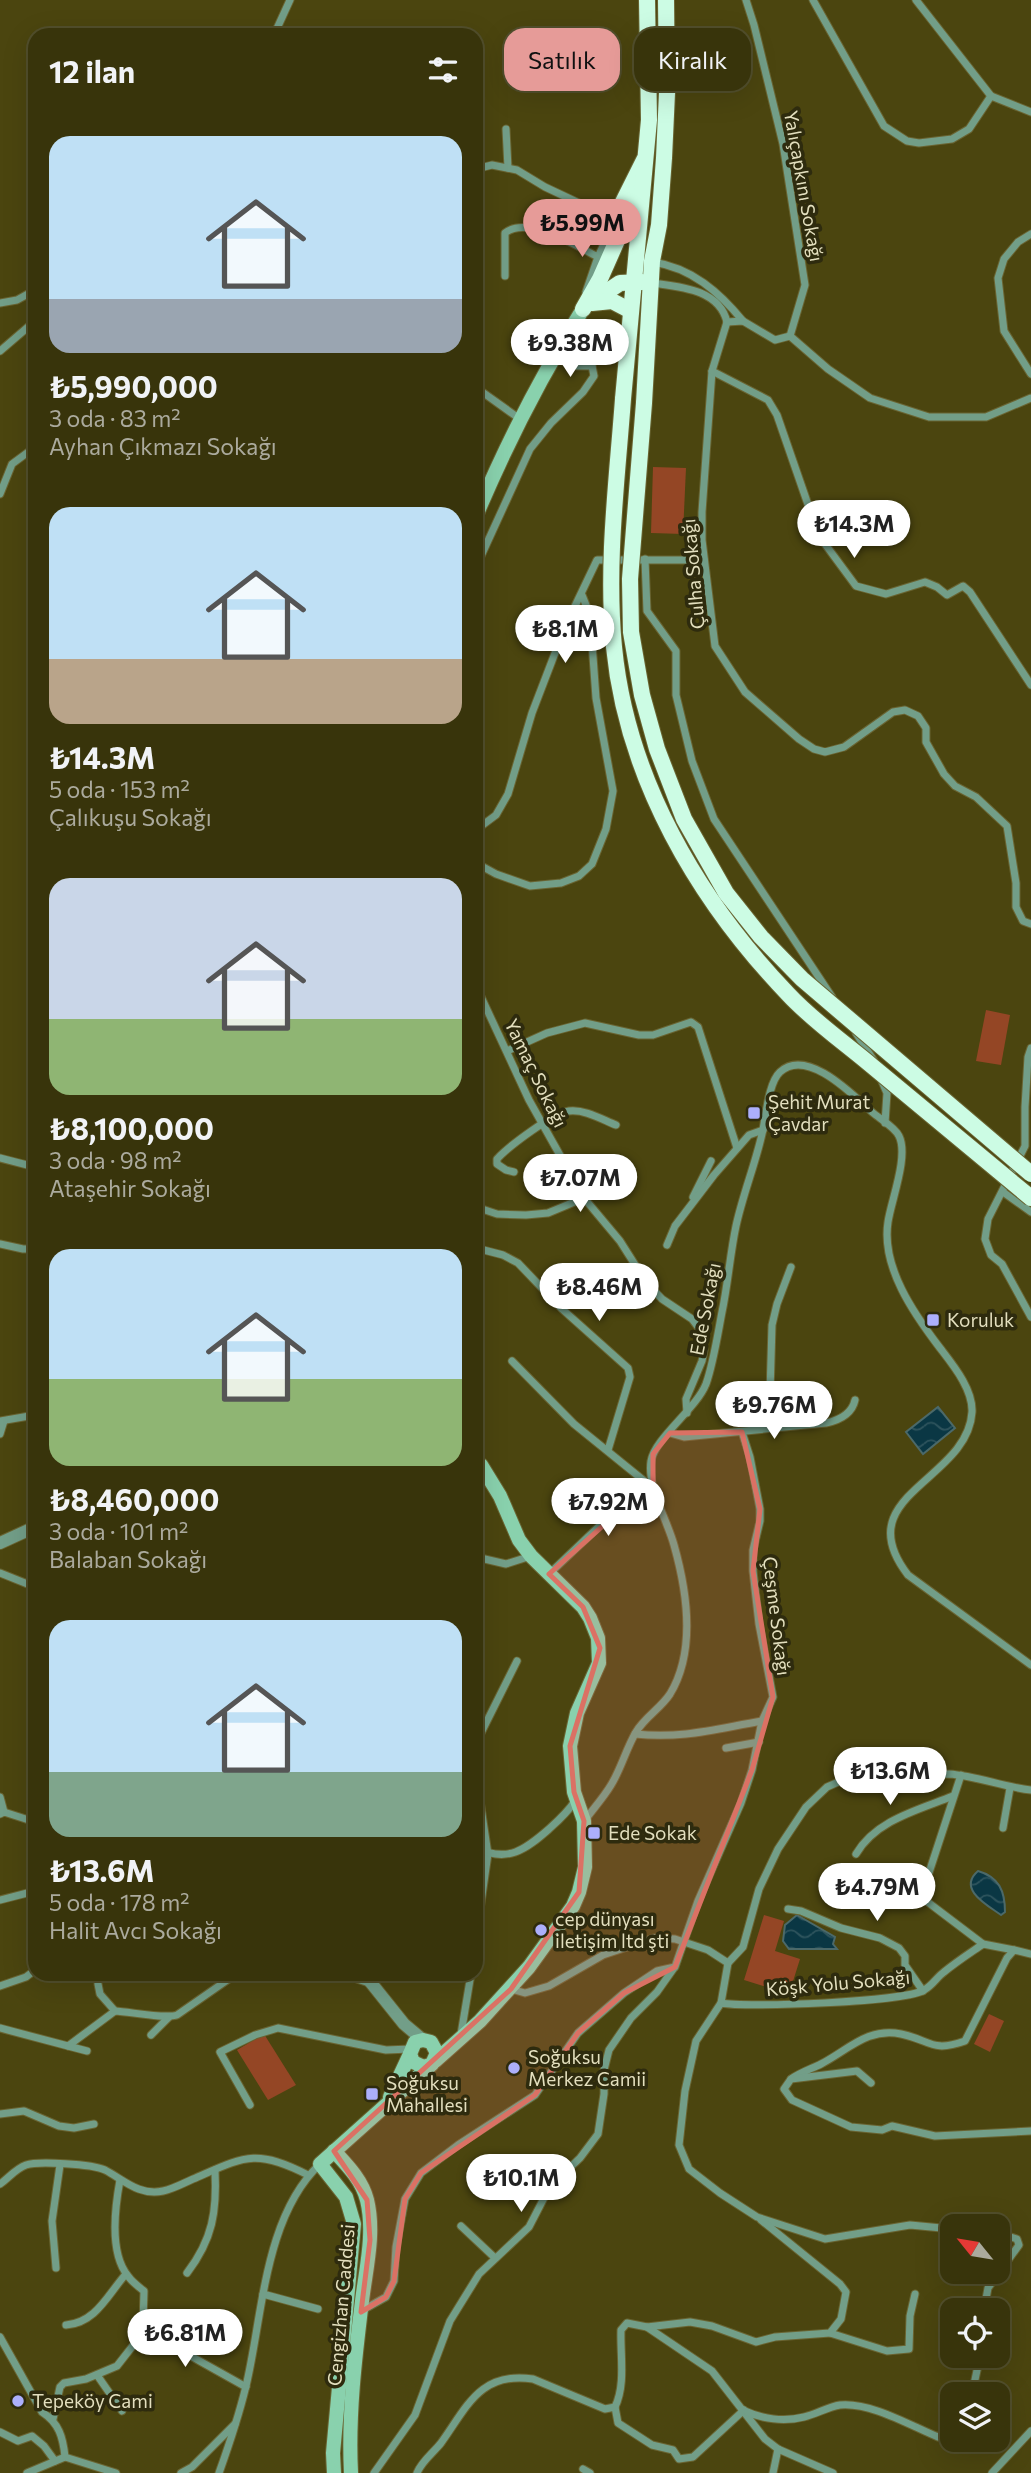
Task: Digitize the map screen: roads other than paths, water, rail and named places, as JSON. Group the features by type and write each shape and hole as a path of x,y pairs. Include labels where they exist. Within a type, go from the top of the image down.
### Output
{"highway":[{"path":"647,0 649,120 644,262 652,283 630,579 631,632 642,695 657,749 690,830 726,893 761,937 794,971 881,1049 1031,1174"},
{"path":"666,0 666,119 659,225 634,281 613,523 611,600 614,649 631,732 641,764 670,830 706,893 742,943 790,997 1031,1198"},
{"path":"615,220 647,155"},
{"path":"587,306 645,178"},
{"path":"600,279 615,267 644,262"},
{"path":"587,306 620,283 652,283"},
{"path":"587,306 612,301 631,311"}],"main road":[{"path":"483,497 566,335 587,306"},
{"path":"320,2164 434,2063 511,1989 557,1929 579,1892 586,1867 584,1821 576,1800 570,1760 577,1713 596,1671 600,1648 596,1629 583,1607 530,1556 519,1540 500,1496 483,1470"},
{"path":"417,2046 460,2038"},
{"path":"417,2046 412,2062 420,2067 434,2063"},
{"path":"417,2046 436,2049 434,2063"},
{"path":"388,2103 417,2046"},
{"name":"Cengizhan Caddesi","path":"334,2151 361,2184 367,2200 370,2240 351,2422 351,2473"},
{"name":"Cengizhan Caddesi","path":"320,2164 346,2197 354,2224 333,2453 334,2473"}],"street":[{"path":"277,28 290,0"},
{"name":"Yalıçapkını Sokağı","path":"746,0 783,144 801,256 804,285 790,336"},
{"path":"813,0 884,126 907,141 919,143 952,139 969,129 991,96"},
{"path":"916,0 991,96 1031,112"},
{"path":"506,129 508,168"},
{"path":"483,167 492,165 517,170 545,187 615,220 587,288 587,306"},
{"path":"505,276 505,233 511,228 520,227 559,236 598,257"},
{"path":"1031,234 1018,242 1004,260 998,278 1004,331 1031,374"},
{"path":"644,262 671,265 701,280 727,301 743,321 775,340 790,336 828,369 870,398 929,417 986,417 1031,398"},
{"path":"652,283 687,288 703,294 724,312 727,322 743,321"},
{"path":"0,303 16,300 28,294"},
{"name":"Çulha Sokağı","path":"727,322 712,371 702,512 715,646 745,692 814,749 825,752 844,747 893,712 905,710 918,716 926,728 926,742 944,774 955,786 976,797 1007,827 1016,883 1016,907 1023,921 1031,924"},
{"path":"0,351 28,327"},
{"path":"483,552 530,449 551,423 583,392 594,376 592,366 566,335"},
{"path":"554,358 577,366 592,366"},
{"path":"712,371 768,400 777,415 812,516 825,544 856,586 886,594 925,582 947,595 963,586 970,592 1031,685"},
{"path":"483,393 521,420"},
{"path":"0,494 12,464 28,452"},
{"path":"645,559 647,611 676,650 676,695 692,761 713,818 872,1057 887,1093 885,1122 899,1135 902,1149 886,1232 894,1273 911,1305 968,1392 972,1410 967,1433 956,1452 908,1495 895,1511 891,1530 892,1547 908,1575 1031,1665"},
{"path":"483,825 496,815 508,794 532,713 565,628 597,560 705,560"},
{"path":"483,867 530,886 561,883 579,876 592,864 606,829 613,791 596,698 590,615 582,595"},
{"name":"Yamaç Sokağı","path":"483,1001 528,1100 584,1198 620,1241 646,1282 662,1299 692,1319 702,1331 702,1361 686,1399 687,1413"},
{"path":"507,1051 547,1032 585,1023 639,1035 653,1035 691,1022 698,1027 737,1148"},
{"path":"1031,1048 1026,1094 1025,1146 988,1219 985,1239 1031,1317"},
{"name":"Ede Sokağı","path":"584,1821 612,1784 635,1734 647,1717 669,1696 688,1642 685,1603 674,1545 651,1483 650,1466 653,1454 687,1413 706,1384 737,1223 776,1075 792,1065 818,1070 885,1122"},
{"path":"514,1172 497,1164 497,1159 515,1143 569,1111 592,1115 616,1125"},
{"path":"667,1245 675,1226 737,1148 749,1135 763,1130"},
{"path":"0,1158 28,1165"},
{"path":"688,1208 711,1161"},
{"path":"483,1209 497,1214 548,1213 584,1198 605,1170"},
{"path":"1003,1192 1031,1212"},
{"path":"0,1244 28,1249"},
{"path":"483,1250 503,1255 518,1263 562,1309 628,1368 630,1377 608,1451"},
{"path":"769,1428 772,1325 791,1267"},
{"path":"512,1361 575,1424 651,1483 610,1516 550,1574"},
{"path":"670,1433 684,1437 833,1421 850,1411 855,1400"},
{"path":"0,1434 2,1421 28,1416"},
{"name":"Çeşme Sokağı","path":"374,2473 415,2416 450,2321 479,2274 529,2227 544,2198 598,2134 604,2094 604,2070 609,2050 631,2018 657,1992 674,1967 685,1943 698,1901 741,1803 759,1742 762,1721 773,1698 759,1624 753,1570 752,1550 760,1521 760,1509 742,1432"},
{"path":"0,1543 28,1530"},
{"path":"483,1559 506,1564 530,1556"},
{"path":"0,1573 28,1584"},
{"path":"483,1729 517,1661"},
{"path":"635,1734 663,1737 705,1733 762,1721"},
{"path":"726,1748 759,1742"},
{"path":"921,1897 961,1775"},
{"path":"830,2333 842,2319 846,2292 840,2284 757,2217 689,2169 679,2145 685,2091 696,2041 721,2003 728,1963 743,1947 759,1889 778,1849 806,1807 827,1787 852,1776 961,1775 1010,1788 1031,1790"},
{"path":"1003,1828 1010,1788"},
{"path":"856,1854 864,1840 875,1830 905,1814 953,1796"},
{"path":"0,1797 2,1813 28,1820"},
{"path":"483,1852 514,1854 528,1848 568,1812 576,1800"},
{"path":"483,1821 488,1854 483,1889"},
{"path":"874,1876 921,1897 984,1944 1031,1954"},
{"path":"0,1900 28,1893"},
{"path":"788,1909 801,1911 841,1928 880,1938 899,1948 905,1956 905,1965 923,1991"},
{"path":"511,1989 524,1993 549,1986 603,1955 645,1939 666,1938 685,1943 708,1950 728,1963"},
{"name":"Köşk Yolu Sokağı","path":"721,2003 787,2005 887,1997 923,1991 943,1972 984,1944"},
{"path":"1014,1950 1007,1958 965,2041 946,2048 901,2034 884,2033 865,2037 822,2064 790,2079 784,2089 792,2101 851,2127 882,2130 892,2126 935,2136 1031,2131"},
{"path":"361,2312 386,2297 394,2281 396,2247 405,2199 421,2173 458,2145 535,2095 578,2033 624,1993 657,1971 674,1967"},
{"path":"0,1986 28,1975"},
{"path":"68,2046 115,2011 169,2017 177,2015 220,1981"},
{"path":"250,2105 220,2052 255,2035 278,2028 386,2050 417,2046 404,2024 369,1981"},
{"path":"460,2038 470,1981"},
{"path":"98,1984 100,1994 115,2011"},
{"path":"152,2035 169,2017"},
{"path":"0,2028 87,2051"},
{"path":"790,2079 857,2071 871,2083"},
{"path":"0,2114 24,2111 58,2126 94,2124"},
{"path":"2,2181 27,2164 74,2164 103,2169 138,2190 162,2192 215,2170 257,2157 292,2166 308,2175"},
{"path":"219,2473 246,2387 263,2294 281,2224 308,2175 320,2164"},
{"path":"57,2268 52,2221 60,2165"},
{"path":"187,2273 205,2242 216,2212 215,2170"},
{"path":"53,2419 60,2387 64,2383 97,2375 122,2361 135,2343 144,2323 144,2291 126,2274 118,2252 114,2210 120,2180"},
{"path":"757,2217 825,2239 910,2225 940,2228"},
{"path":"461,2226 494,2258"},
{"path":"1010,2237 1017,2239 1018,2245 1010,2259"},
{"path":"66,2325 79,2324 90,2317 126,2274"},
{"path":"263,2294 318,2309"},
{"path":"744,2410 693,2457 679,2459 673,2450 652,2445 618,2423 615,2407 619,2398 623,2360 621,2330 627,2323 647,2327 690,2322 712,2326 756,2342 775,2337 830,2333 887,2351 909,2349 910,2316 915,2294"},
{"path":"144,2323 171,2344 246,2387"},
{"path":"647,2327 712,2371 765,2439 778,2449 833,2473"},
{"path":"0,2337 43,2412 53,2419 63,2438 65,2457"},
{"path":"97,2375 121,2411"},
{"path":"417,2473 441,2443 468,2401 492,2383 521,2377 533,2379 605,2409 615,2407"},
{"path":"744,2410 761,2418 794,2418 840,2405 855,2406 907,2420 938,2437 940,2436"},
{"path":"181,2473 192,2467 235,2424"},
{"path":"992,2473 1031,2431"},
{"path":"0,2432 18,2441 32,2435 54,2461"},
{"path":"773,2473 778,2449"},
{"path":"27,2473 65,2457 116,2473"}],"water":[{"path":"938,1407 955,1428 923,1454 906,1432"},
{"path":"978,1871 996,1881 1002,1891 1005,1912 1001,1915 972,1890 972,1878"},
{"path":"797,1915 835,1937 833,1944 837,1949 789,1949 783,1941 785,1925"}],"place":[{"name":"Şehit Murat Çavdar","path":"754,1113"},
{"name":"Koruluk","path":"933,1320"},
{"name":"Ede Sokak","path":"594,1833"},
{"name":"cep dünyası iletişim ltd şti","path":"541,1930"},
{"name":"Soğuksu Merkez Camii","path":"514,2068"},
{"name":"Soğuksu Mahallesi","path":"372,2094"},
{"name":"Tepeköy Cami","path":"18,2401"}]}
